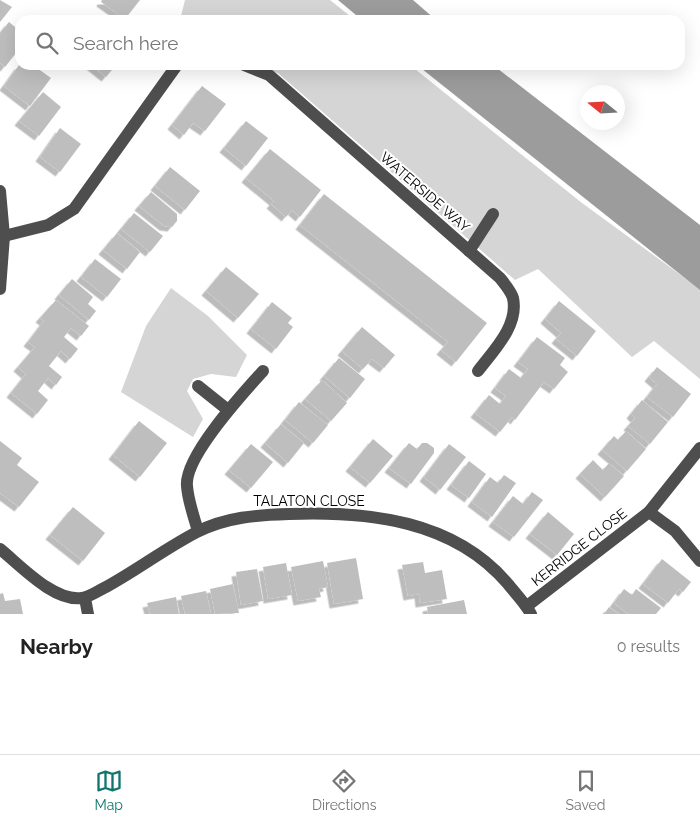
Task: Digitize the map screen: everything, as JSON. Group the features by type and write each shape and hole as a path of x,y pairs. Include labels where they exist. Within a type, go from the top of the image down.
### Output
{"street":[{"path":"4,236 48,225 74,209 173,70"},
{"name":"WATERSIDE WAY","path":"256,70 269,75 500,278 513,297 513,318 504,335 478,371"},
{"path":"0,191 4,236 0,289"},
{"path":"468,251 493,214"},
{"path":"198,531 186,484 193,460 228,410 263,371"},
{"path":"198,386 228,410"},
{"name":"KERRIDGE CLOSE","path":"529,610 649,512 700,448"},
{"name":"KERRIDGE CLOSE","path":"649,512 675,531 700,561"},
{"name":"TALATON CLOSE","path":"84,598 135,571 198,531 242,516 307,514 371,516 414,524 456,541 495,569 529,610"},
{"path":"0,549 53,591 68,598 84,598 88,614"}],"shaded area":[{"path":"185,0 330,0 349,15 181,15"},
{"path":"338,0 413,0 430,15 356,15"},
{"path":"268,70 416,70 582,203 700,289 700,379 654,341 632,357 538,269 515,280 278,73"},
{"path":"423,70 499,70 700,225 700,290"},
{"path":"171,288 208,316 247,355 236,377 211,374 193,379 187,391 203,419 193,437 121,392 146,326"}],"building":[{"path":"0,0 12,7 0,22"},
{"path":"102,0 140,0 128,15 119,15 101,2"},
{"path":"9,22 15,27 15,54 5,67 0,63 0,33"},
{"path":"15,70 40,70 51,78 30,106 4,86"},
{"path":"97,70 112,70 106,77"},
{"path":"202,86 226,104 205,131 193,123 184,135 172,125"},
{"path":"43,92 61,107 39,136 19,121"},
{"path":"246,121 268,138 246,166 224,148"},
{"path":"60,128 81,144 60,172 40,157"},
{"path":"270,149 321,190 300,217 292,210 286,217 271,204 274,201 246,178"},
{"path":"170,167 200,191 185,210 155,186"},
{"path":"151,192 177,214 177,221 172,227 164,226 139,206"},
{"path":"324,194 487,323 456,362 441,350 448,342 300,225"},
{"path":"134,213 163,236 150,252 121,229"},
{"path":"117,233 140,252 127,269 103,250"},
{"path":"95,259 121,279 107,297 81,277"},
{"path":"226,267 259,294 238,318 206,291"},
{"path":"72,279 93,297 88,304 96,311 89,320 59,295"},
{"path":"56,300 89,326 81,336 71,328 64,337 78,349 70,359 61,351 49,366 62,377 56,385 48,378 38,391 48,400 37,414 11,393 26,374 18,367 35,347 28,342 44,321 40,318"},
{"path":"559,301 596,331 577,356 556,339 561,333 545,319"},
{"path":"272,302 292,318 288,323 293,327 276,349 251,329"},
{"path":"362,327 395,355 384,368 372,359 363,369 342,351"},
{"path":"537,337 565,358 560,365 568,372 554,389 544,382 515,420 512,417 500,432 475,413 489,395 500,404 506,396 495,388 509,369 521,378 528,369 518,362"},
{"path":"339,358 365,379 350,398 324,376"},
{"path":"657,367 691,394 673,417 647,397 657,384 649,377"},
{"path":"322,380 347,403 331,421 305,399"},
{"path":"642,400 668,422 650,444 628,426 635,418 631,414"},
{"path":"299,402 328,425 313,443 285,420"},
{"path":"139,421 167,443 140,477 113,455"},
{"path":"281,424 304,443 288,463 265,443"},
{"path":"626,431 646,449 627,471 602,450 614,436 618,440"},
{"path":"373,439 393,456 370,483 350,467"},
{"path":"0,441 22,458 17,465 39,482 19,507 0,493"},
{"path":"409,443 417,449 422,443 427,443 434,448 434,453 411,484 389,468"},
{"path":"251,444 273,462 251,488 229,470"},
{"path":"449,444 466,457 440,490 424,477"},
{"path":"593,460 603,470 609,463 624,476 605,497 580,474"},
{"path":"469,461 486,474 469,498 451,485"},
{"path":"504,475 516,483 492,517 472,502 490,477 498,483"},
{"path":"532,492 543,500 514,537 493,522 513,496 523,504"},
{"path":"73,507 105,533 83,561 50,535"},
{"path":"548,512 574,534 557,555 530,534"},
{"path":"356,558 363,599 334,604 327,563"},
{"path":"662,559 691,582 683,592 679,589 668,603 643,584"},
{"path":"323,561 328,587 319,589 321,597 298,601 291,567"},
{"path":"423,562 425,573 442,570 447,599 420,603 419,594 408,596 402,565"},
{"path":"286,563 292,595 268,599 263,567"},
{"path":"257,569 263,601 241,605 236,572"},
{"path":"233,584 239,613 215,614 210,589"},
{"path":"624,589 632,595 636,589 661,608 656,614 628,614 614,603"},
{"path":"206,591 211,614 185,614 181,596"},
{"path":"3,593 5,601 20,599 23,614 0,614 0,594"},
{"path":"176,597 179,614 150,614 147,603"},
{"path":"464,600 467,614 428,614 427,607"},
{"path":"609,607 619,614 604,614"}]}
